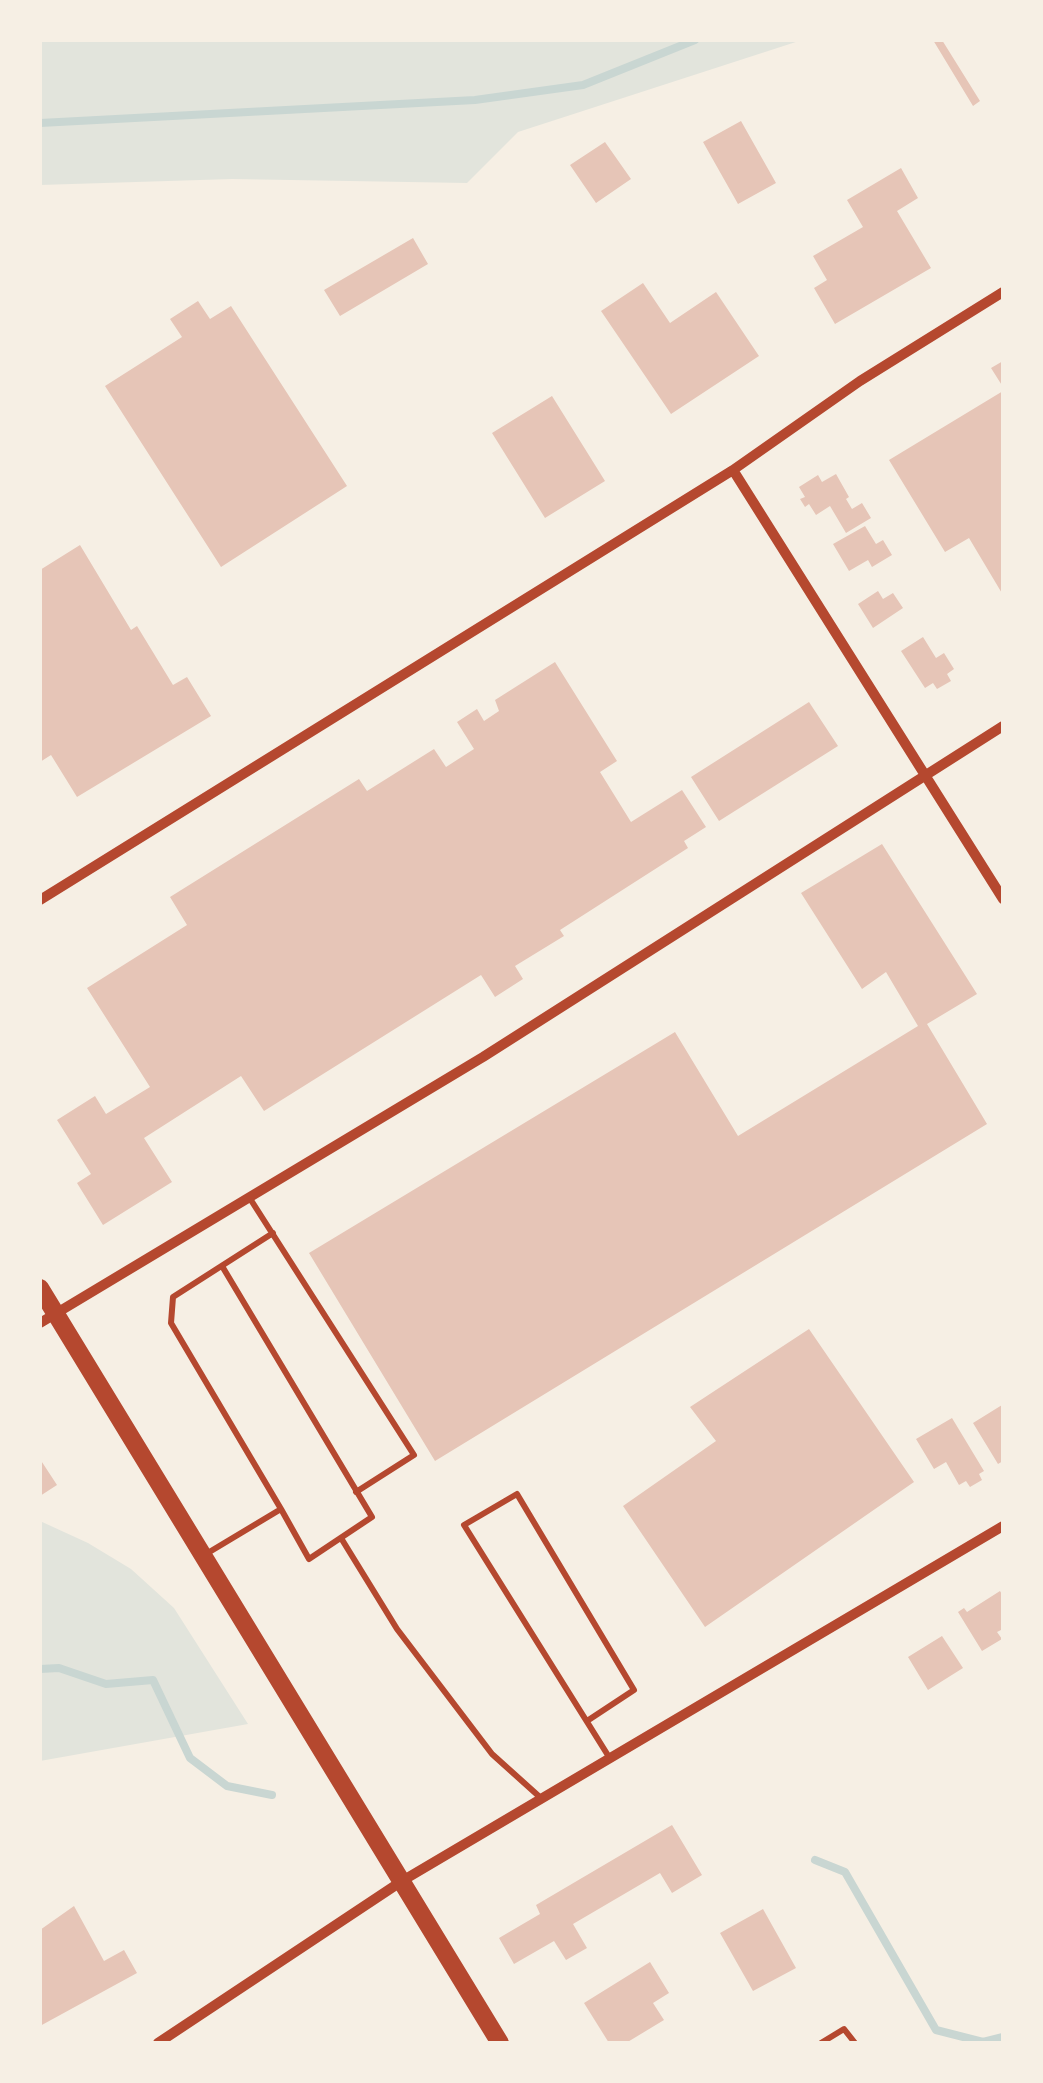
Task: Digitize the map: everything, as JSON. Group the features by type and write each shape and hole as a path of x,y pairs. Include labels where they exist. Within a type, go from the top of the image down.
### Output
{"street":[{"path":"40,900 733,470 860,380 1003,292"},
{"path":"733,470 1003,898"},
{"path":"48,1318 483,1057 1003,726"},
{"path":"40,1288 48,1318 204,1555 500,2043"},
{"path":"158,2043 402,1881 1003,1526"}],"lane":[{"path":"249,1198 414,1456 356,1492"},
{"path":"222,1266 372,1517 309,1559 171,1323 173,1296 273,1232"},
{"path":"587,1721 634,1690 517,1494 464,1526 610,1758"},
{"path":"204,1555 281,1509"},
{"path":"342,1538 397,1629 492,1754 542,1799"},
{"path":"821,2043 844,2029 855,2043"}],"shaded area":[{"path":"40,40 802,40 518,132 467,183 232,179 40,185"},
{"path":"40,1521 131,1569 174,1608 248,1724 40,1761"}],"building":[{"path":"933,40 942,40 980,101 973,106"},
{"path":"741,121 776,183 738,204 703,142"},
{"path":"605,142 631,179 596,203 570,165"},
{"path":"901,168 918,198 897,211 931,268 835,324 814,288 827,280 813,256 863,227 847,200"},
{"path":"413,238 428,264 340,316 324,290"},
{"path":"643,283 670,323 716,292 759,356 671,414 601,311"},
{"path":"198,301 210,319 231,306 347,486 221,567 105,386 182,337 170,319"},
{"path":"1003,361 1003,387 991,368"},
{"path":"1003,391 1003,595 969,538 945,552 889,460"},
{"path":"552,396 605,481 545,518 492,433"},
{"path":"836,474 852,509 862,503 871,518 846,533 830,506 816,515 800,499 805,497 799,487 818,475 822,482"},
{"path":"865,526 876,544 883,540 892,555 872,567 868,560 849,571 833,544"},
{"path":"80,545 131,630 137,626 173,685 187,677 211,716 77,797 51,755 40,762 40,570"},
{"path":"878,591 883,599 893,593 903,608 873,628 858,604"},
{"path":"923,637 936,658 944,653 954,669 947,674 951,681 937,689 933,683 925,688 901,651"},
{"path":"555,662 617,761 600,772 631,822 682,790 706,827 684,841 688,848 560,930 564,936 515,966 523,979 495,997 481,975 264,1111 241,1076 144,1138 172,1182 103,1225 77,1183 91,1174 57,1120 95,1096 106,1114 150,1087 87,988 187,925 170,897 359,779 367,791 434,749 446,767 474,749 457,722 477,709 484,721 499,711 495,700"},
{"path":"809,702 838,746 719,821 691,777"},
{"path":"882,844 977,994 927,1024 987,1124 435,1461 309,1253 675,1032 738,1136 918,1026 886,972 862,989 801,893"},
{"path":"809,1329 914,1482 705,1627 623,1506 716,1441 690,1407"},
{"path":"1002,1405 1003,1461 998,1464 973,1423"},
{"path":"952,1418 984,1471 979,1474 982,1480 970,1487 966,1481 959,1485 946,1462 934,1469 916,1439"},
{"path":"40,1459 57,1485 40,1496"},
{"path":"1000,1591 1003,1629 997,1632 1002,1639 982,1651 958,1612 964,1608 967,1612"},
{"path":"942,1636 963,1668 928,1690 908,1657"},
{"path":"672,1825 702,1875 672,1893 660,1873 573,1924 587,1948 566,1960 554,1941 514,1964 499,1938 540,1914 536,1905"},
{"path":"74,1906 104,1961 124,1950 137,1973 40,2026 40,1930"},
{"path":"763,1909 796,1968 753,1991 720,1933"},
{"path":"650,1962 669,1993 653,2003 664,2020 626,2043 609,2043 584,2003"}],"waterway":[{"path":"40,123 475,100 583,85 695,40"},
{"path":"40,1669 59,1668 106,1684 153,1680 190,1758 227,1786 272,1795"},
{"path":"815,1860 845,1872 936,2030 983,2042 1003,2037"}]}
